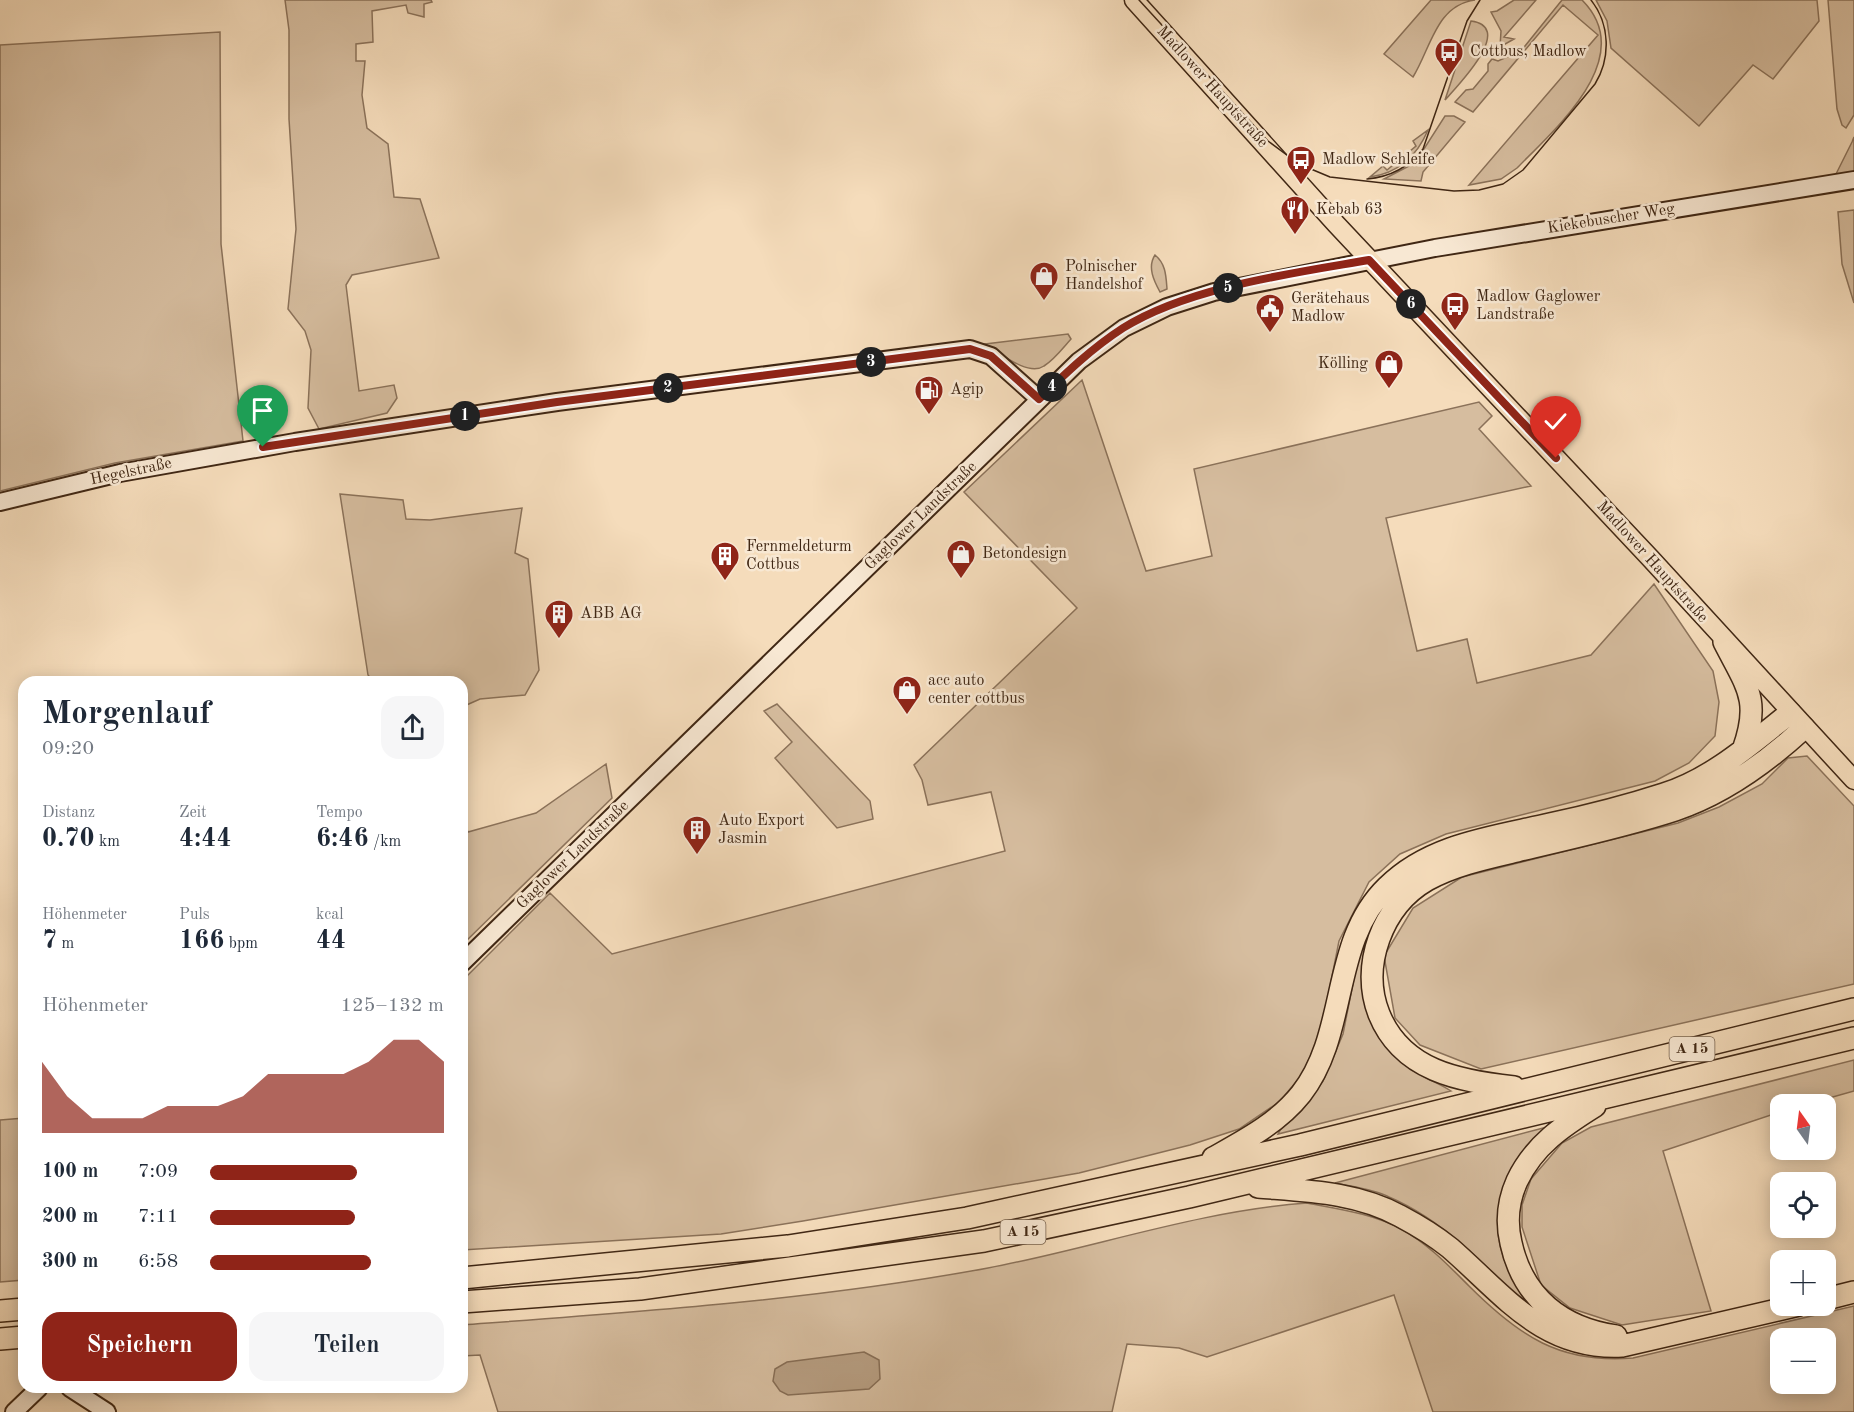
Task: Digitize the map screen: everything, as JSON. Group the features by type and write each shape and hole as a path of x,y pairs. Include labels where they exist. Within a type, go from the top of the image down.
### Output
{"highway":[{"path":"1724,642 1753,704 1751,726 1742,752"},
{"path":"1192,1170 1271,1124 1302,1093 1323,1058 1330,1038 1347,962 1361,924 1370,907 1386,887 1406,870 1427,858 1477,841 1575,819 1667,793 1700,778 1742,752 1790,713"},
{"path":"1529,1089 1455,1079 1430,1069 1396,1043 1384,1027 1372,985 1375,949 1394,910 1407,894 1426,880 1450,870 1482,859 1642,820 1703,799 1750,771 1804,728"},
{"name":"A 15","path":"468,1277 788,1246 967,1218 1192,1170 1854,1009"},
{"name":"A 15","path":"468,1302 640,1289 962,1244 1239,1185 1854,1038"},
{"path":"1614,1095 1549,1136 1518,1180 1509,1204 1508,1230 1522,1278 1534,1296 1551,1311 1582,1329 1602,1334 1653,1339"},
{"path":"1239,1185 1333,1193 1354,1197 1399,1215 1448,1247 1536,1324 1573,1342 1599,1348 1622,1346 1770,1312"},
{"path":"1836,1296 1854,1292"},
{"path":"0,1311 18,1310"},
{"path":"0,1339 18,1338"}],"main road":[{"name":"Madlower Hauptstraße","path":"1134,0 1369,260 1651,559 1724,642 1854,780"},
{"name":"Kiekebuscher Weg","path":"1369,260 1854,180"},
{"name":"Gaglower Landstraße","path":"468,957 1078,361 1124,328 1167,307 1214,292 1369,260"},
{"name":"Hegelstraße","path":"0,502 120,473 263,447 557,402 970,349 991,356 1039,399"},
{"path":"14,1412 34,1393"},
{"path":"78,1393 106,1412"}],"shaded area":[{"path":"285,0 431,0 432,2 424,4 424,17 408,13 406,5 372,11 373,42 356,44 356,61 365,61 362,95 367,128 388,144 394,197 420,199 439,258 352,275 346,285 359,391 394,385 397,398 387,413 319,429 308,408 311,350 305,331 288,309 296,229 289,119 289,30"},
{"path":"1431,0 1475,0 1451,10 1443,19 1413,77 1384,54"},
{"path":"1514,0 1536,0 1504,37 1514,39 1500,47 1501,31 1491,12 1497,11"},
{"path":"1562,0 1582,0 1597,22 1601,45 1597,68 1586,90 1552,133 1517,168 1501,179 1469,185 1598,35 1563,5 1473,112 1455,102 1466,90 1473,89 1488,71 1488,64 1492,59 1498,61 1521,51"},
{"path":"1596,0 1817,0 1819,21 1773,79 1753,65 1699,126 1611,48 1607,21"},
{"path":"1828,0 1854,0 1854,115 1846,128 1842,125 1837,109"},
{"path":"1471,21 1483,26 1488,34 1486,45 1479,58 1445,100"},
{"path":"220,32 221,244 243,441 115,463 0,491 0,45"},
{"path":"1445,116 1454,116 1465,122 1423,172 1421,181 1384,179 1415,163"},
{"path":"1428,130 1418,148 1406,162 1390,172 1370,177 1383,166 1387,170 1416,146 1413,141"},
{"path":"1854,137 1854,176 1834,178 1852,142"},
{"path":"1854,210 1854,303 1842,264 1838,212"},
{"path":"1155,255 1161,262 1166,275 1167,289 1160,292 1151,269"},
{"path":"1068,334 1071,339 1062,350 1048,363 1037,369 1022,366 985,344"},
{"path":"1082,380 1146,571 1212,556 1194,469 1479,402 1492,416 1479,429 1531,486 1386,518 1417,651 1467,639 1477,683 1591,655 1654,584 1713,671 1719,702 1715,736 1689,763 1655,781 1446,834 1400,854 1369,882 1339,941 1321,1032 1302,1075 1279,1102 1239,1129 1190,1145 1079,1173 721,1234 468,1250 468,975 550,893 612,954 1005,851 991,792 928,805 922,780 914,765 1077,608 964,492"},
{"path":"340,494 403,500 406,519 430,520 522,508 515,553 528,559 539,670 525,695 480,699 468,704 468,676 368,675"},
{"path":"777,704 870,801 873,819 837,828 775,758 792,742 764,711"},
{"path":"1807,756 1854,806 1854,984 1481,1069 1420,1045 1395,1018 1384,956 1413,908 1462,877 1678,823 1719,807 1762,784 1788,758"},
{"path":"606,764 612,798 468,939 468,832 536,813"},
{"path":"1360,948 1365,949 1370,1011 1382,1039 1408,1068 1451,1091 1278,1134 1282,1127 1300,1112 1323,1081 1343,1034"},
{"path":"1854,1060 1854,1091 1836,1096 1836,1094 1770,1094 1770,1115 1663,1151 1711,1311 1622,1325 1570,1308 1541,1285 1522,1227 1522,1205 1531,1179 1562,1143 1591,1127"},
{"path":"18,1118 18,1280 0,1282 0,1120"},
{"path":"1547,1127 1527,1149 1512,1171 1502,1193 1498,1216 1499,1239 1505,1262 1517,1286 1535,1310 1526,1307 1463,1245 1428,1218 1383,1194 1335,1183"},
{"path":"1307,1203 1381,1220 1392,1224 1430,1249 1487,1304 1524,1332 1562,1351 1607,1359 1633,1358 1812,1316 1836,1316 1836,1310 1854,1306 1854,1412 1433,1412 1394,1295 1207,1357 1179,1348 1127,1344 1112,1412 498,1412 480,1355 468,1356 468,1325 726,1304 858,1289 1028,1260 1186,1222 1266,1207"},
{"path":"864,1352 879,1360 880,1379 869,1389 788,1395 780,1391 773,1381 775,1369 787,1362"}],"tram line":[{"path":"1139,0 1268,141 1299,164 1330,177 1454,191 1479,190 1503,184 1523,170 1595,84 1604,63 1606,41 1602,20 1591,0"},
{"path":"1367,179 1398,170 1412,161 1423,149 1467,21 1480,0"}],"place":[{"name":"Cottbus, Madlow","path":"1449,78"},
{"name":"Madlow Schleife","path":"1301,186"},
{"name":"Kebab 63","path":"1295,236"},
{"name":"Polnischer Handelshof","path":"1044,302"},
{"name":"Madlow Gaglower Landstraße","path":"1455,332"},
{"name":"Gerätehaus Madlow","path":"1270,334"},
{"name":"Kölling","path":"1389,390"},
{"name":"Agip","path":"929,416"},
{"name":"Betondesign","path":"961,580"},
{"name":"Fernmeldeturm Cottbus","path":"725,582"},
{"name":"ABB AG","path":"559,640"},
{"name":"acc auto center cottbus","path":"907,716"},
{"name":"Auto Export Jasmin","path":"697,856"}],"route":[{"path":"263,447 557,402 970,349 991,356 1039,399 1078,361 1124,328 1167,307 1214,292 1369,260 1556,458"}]}
